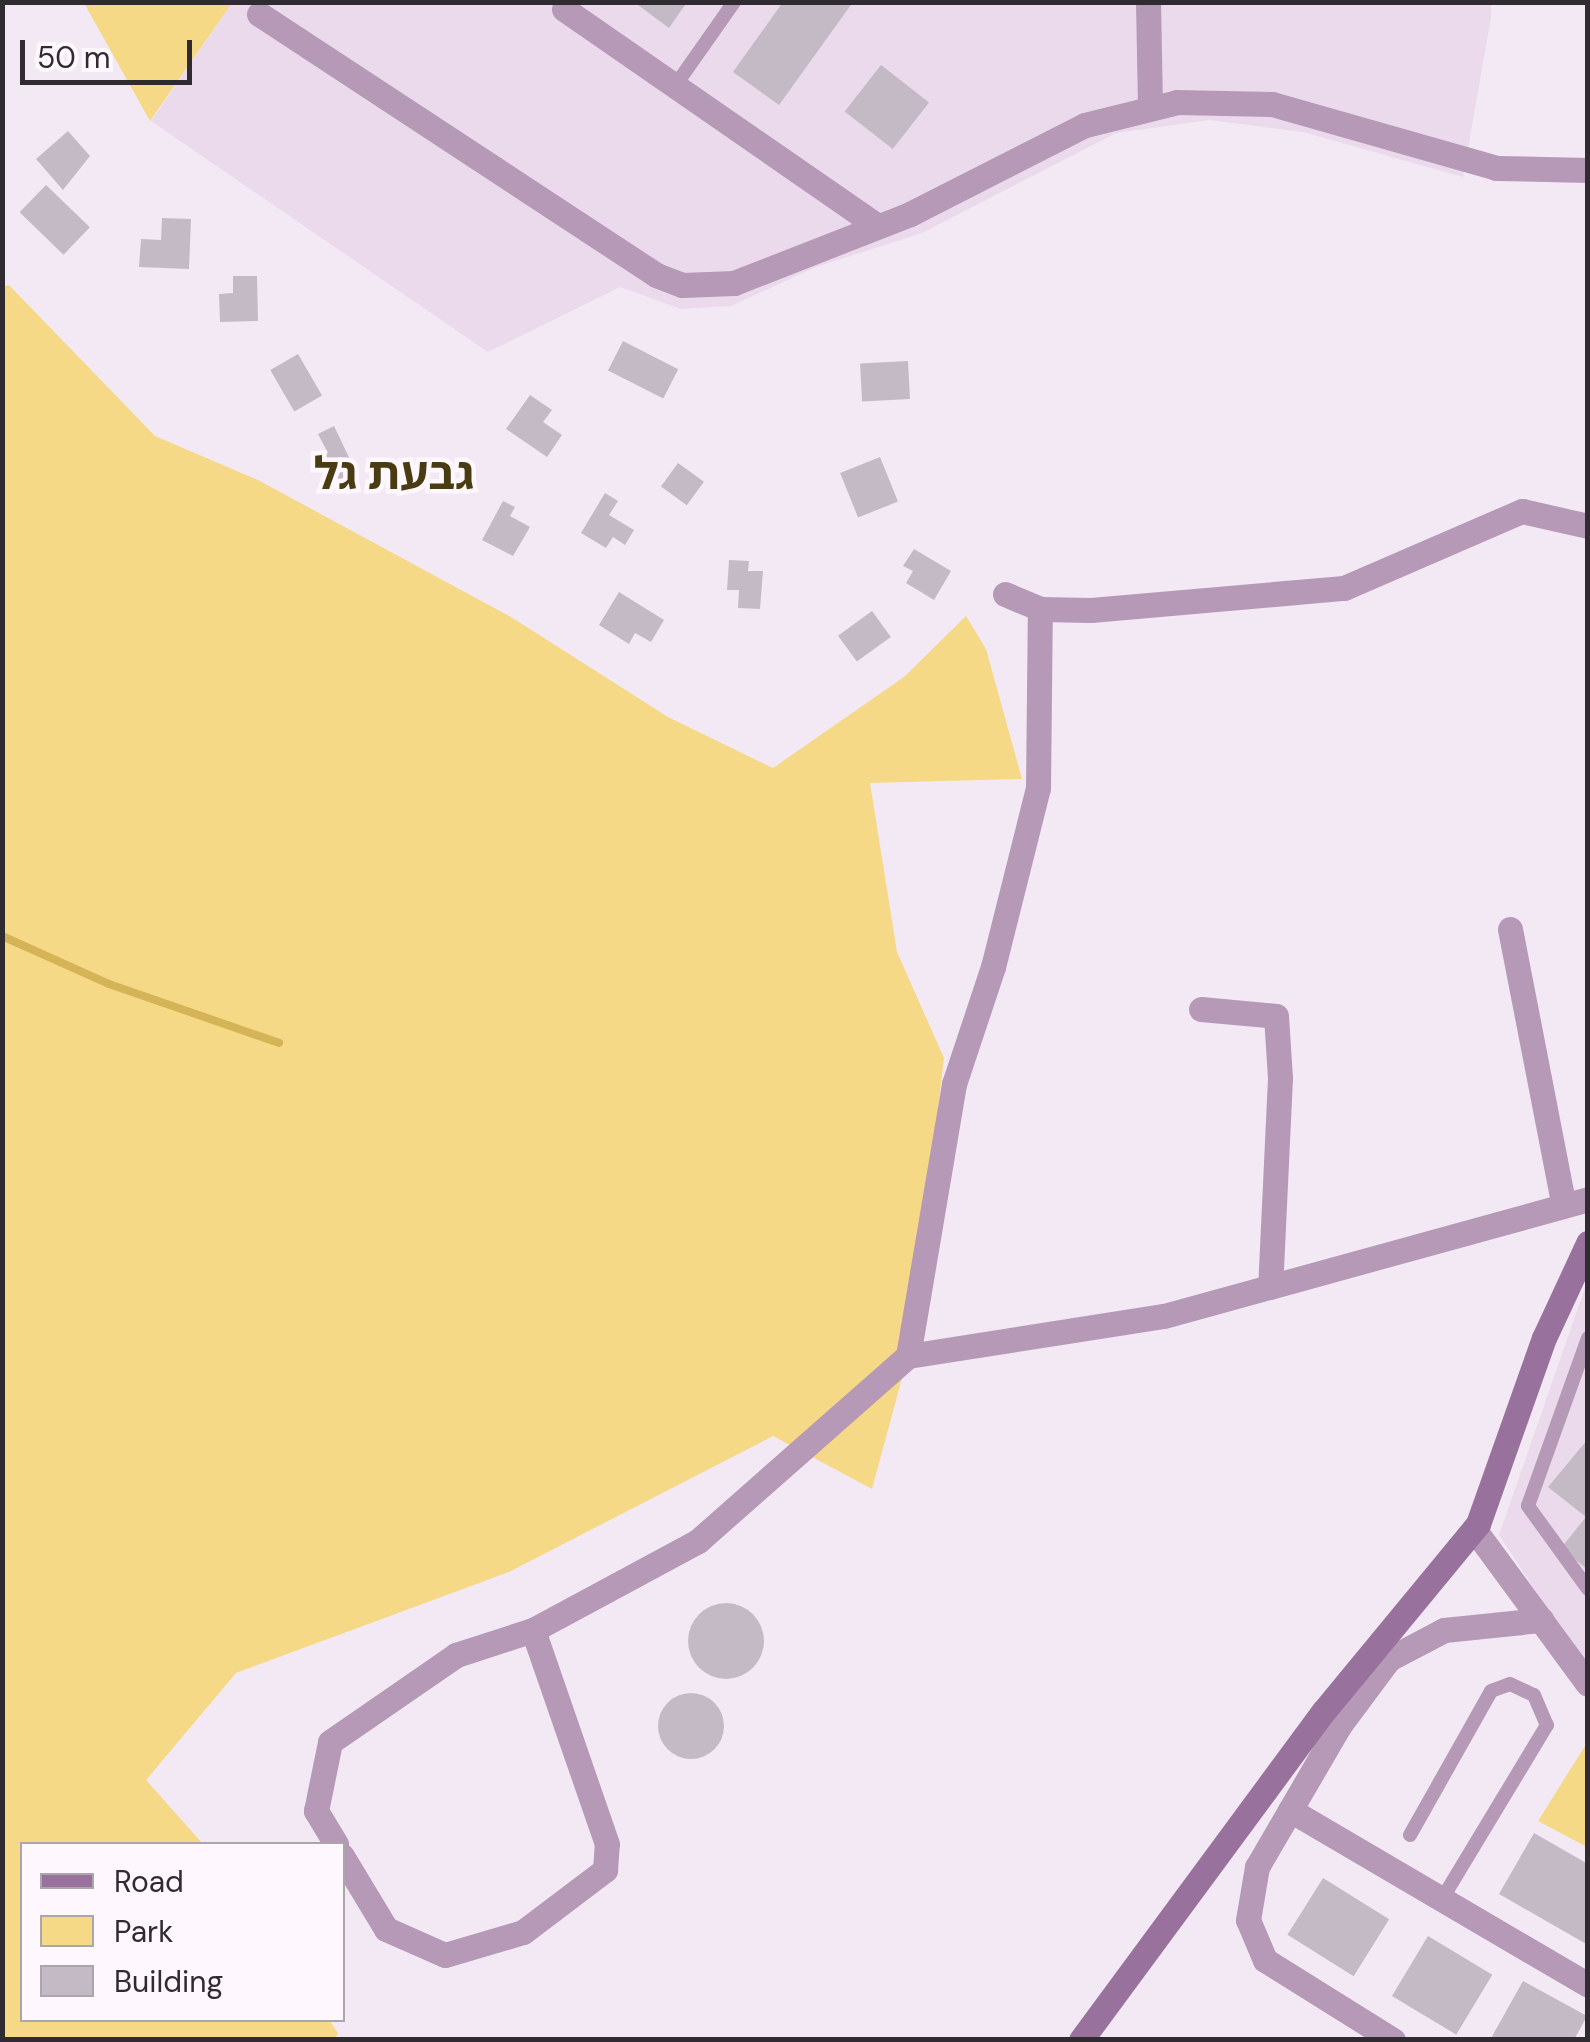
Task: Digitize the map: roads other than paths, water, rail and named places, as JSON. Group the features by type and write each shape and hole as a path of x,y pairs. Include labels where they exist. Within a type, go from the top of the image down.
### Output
{"street":[{"path":"1148,2 1150,108"},
{"path":"562,5 877,226"},
{"path":"259,14 656,275 682,285 734,283 877,226 1085,124 1150,108 1226,100 1272,104 1496,168 1588,170"},
{"path":"1005,594 1040,609 1344,588 1522,511 1588,526"},
{"path":"908,1356 954,1084 992,967 1038,788 1040,609"},
{"path":"335,1842 316,1812 330,1742 456,1655 533,1630 698,1541 908,1356 1164,1316 1576,1202 1510,929"},
{"path":"1200,1009 1276,1016 1280,1078 1270,1287"},
{"path":"1081,2040 1323,1712 1474,1529 1588,1242"},
{"path":"1474,1529 1588,1684"},
{"path":"1392,2040 1290,1980 1254,1941 1250,1887 1290,1810 1389,1660 1444,1630 1540,1620"},
{"path":"345,1861 386,1930 445,1955 523,1932 605,1870 607,1844 533,1630"},
{"path":"1290,1810 1588,1985"}],"lane":[{"path":"675,86 734,2"},
{"path":"1588,1338 1528,1506 1588,1589"},
{"path":"1410,1835 1490,1692 1510,1684 1534,1695 1547,1725 1442,1899"}],"waterway":[{"path":"2,936 109,984 279,1043"}],"district":[{"name":"גבעת גל","path":"394,474"}]}
